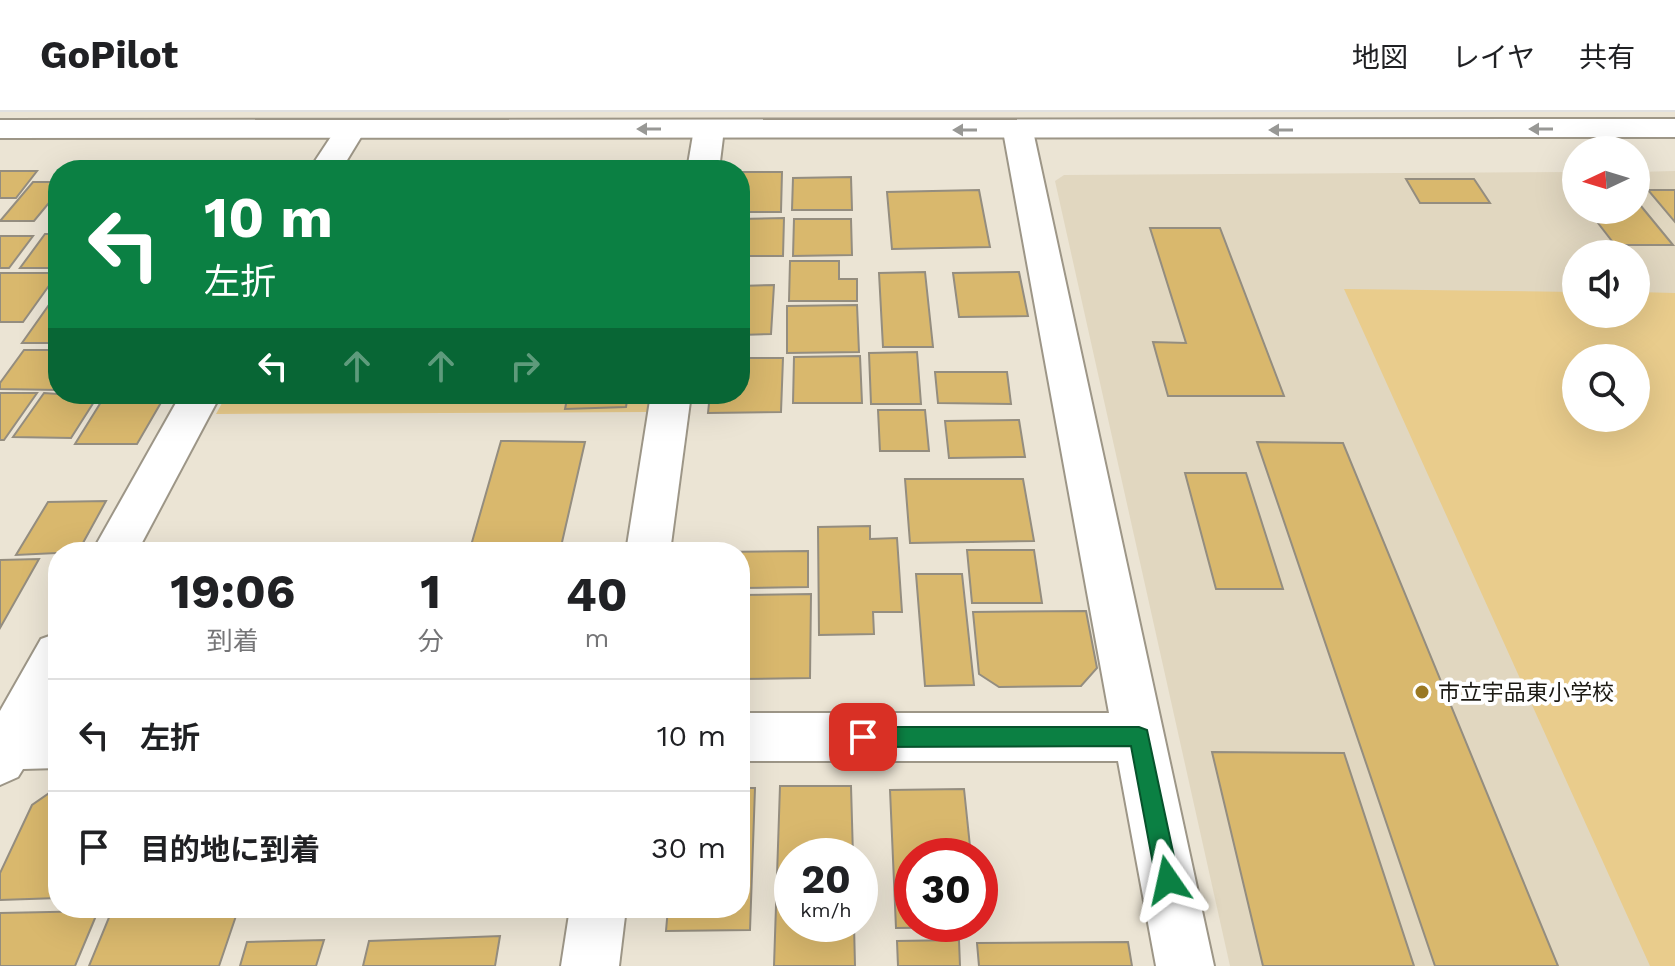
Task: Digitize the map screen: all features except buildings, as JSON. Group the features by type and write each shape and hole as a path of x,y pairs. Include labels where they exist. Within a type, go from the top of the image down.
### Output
{"street":[{"path":"0,129 1018,131 1675,128"},
{"path":"331,160 351,129"},
{"path":"704,160 709,129"},
{"path":"1018,131 1185,966"},
{"path":"120,542 195,404"},
{"path":"649,542 670,404"},
{"path":"3,750 48,671"},
{"path":"750,737 1139,737"},
{"path":"3,750 48,745"},
{"path":"590,966 597,918"}],"shaded area":[{"name":"市立宇品東小学校","path":"1675,171 1675,966 1230,966 1055,181 1064,175 1562,172 1562,224 1650,224 1650,172"},
{"path":"1344,289 1562,292 1562,328 1650,328 1650,292 1675,293 1675,966 1650,966"},
{"path":"222,404 648,404 647,412 216,414"}],"place":[{"name":"市立宇品東小学校","path":"1422,692"}],"route":[{"path":"863,737 1139,737 1168,880"}]}
